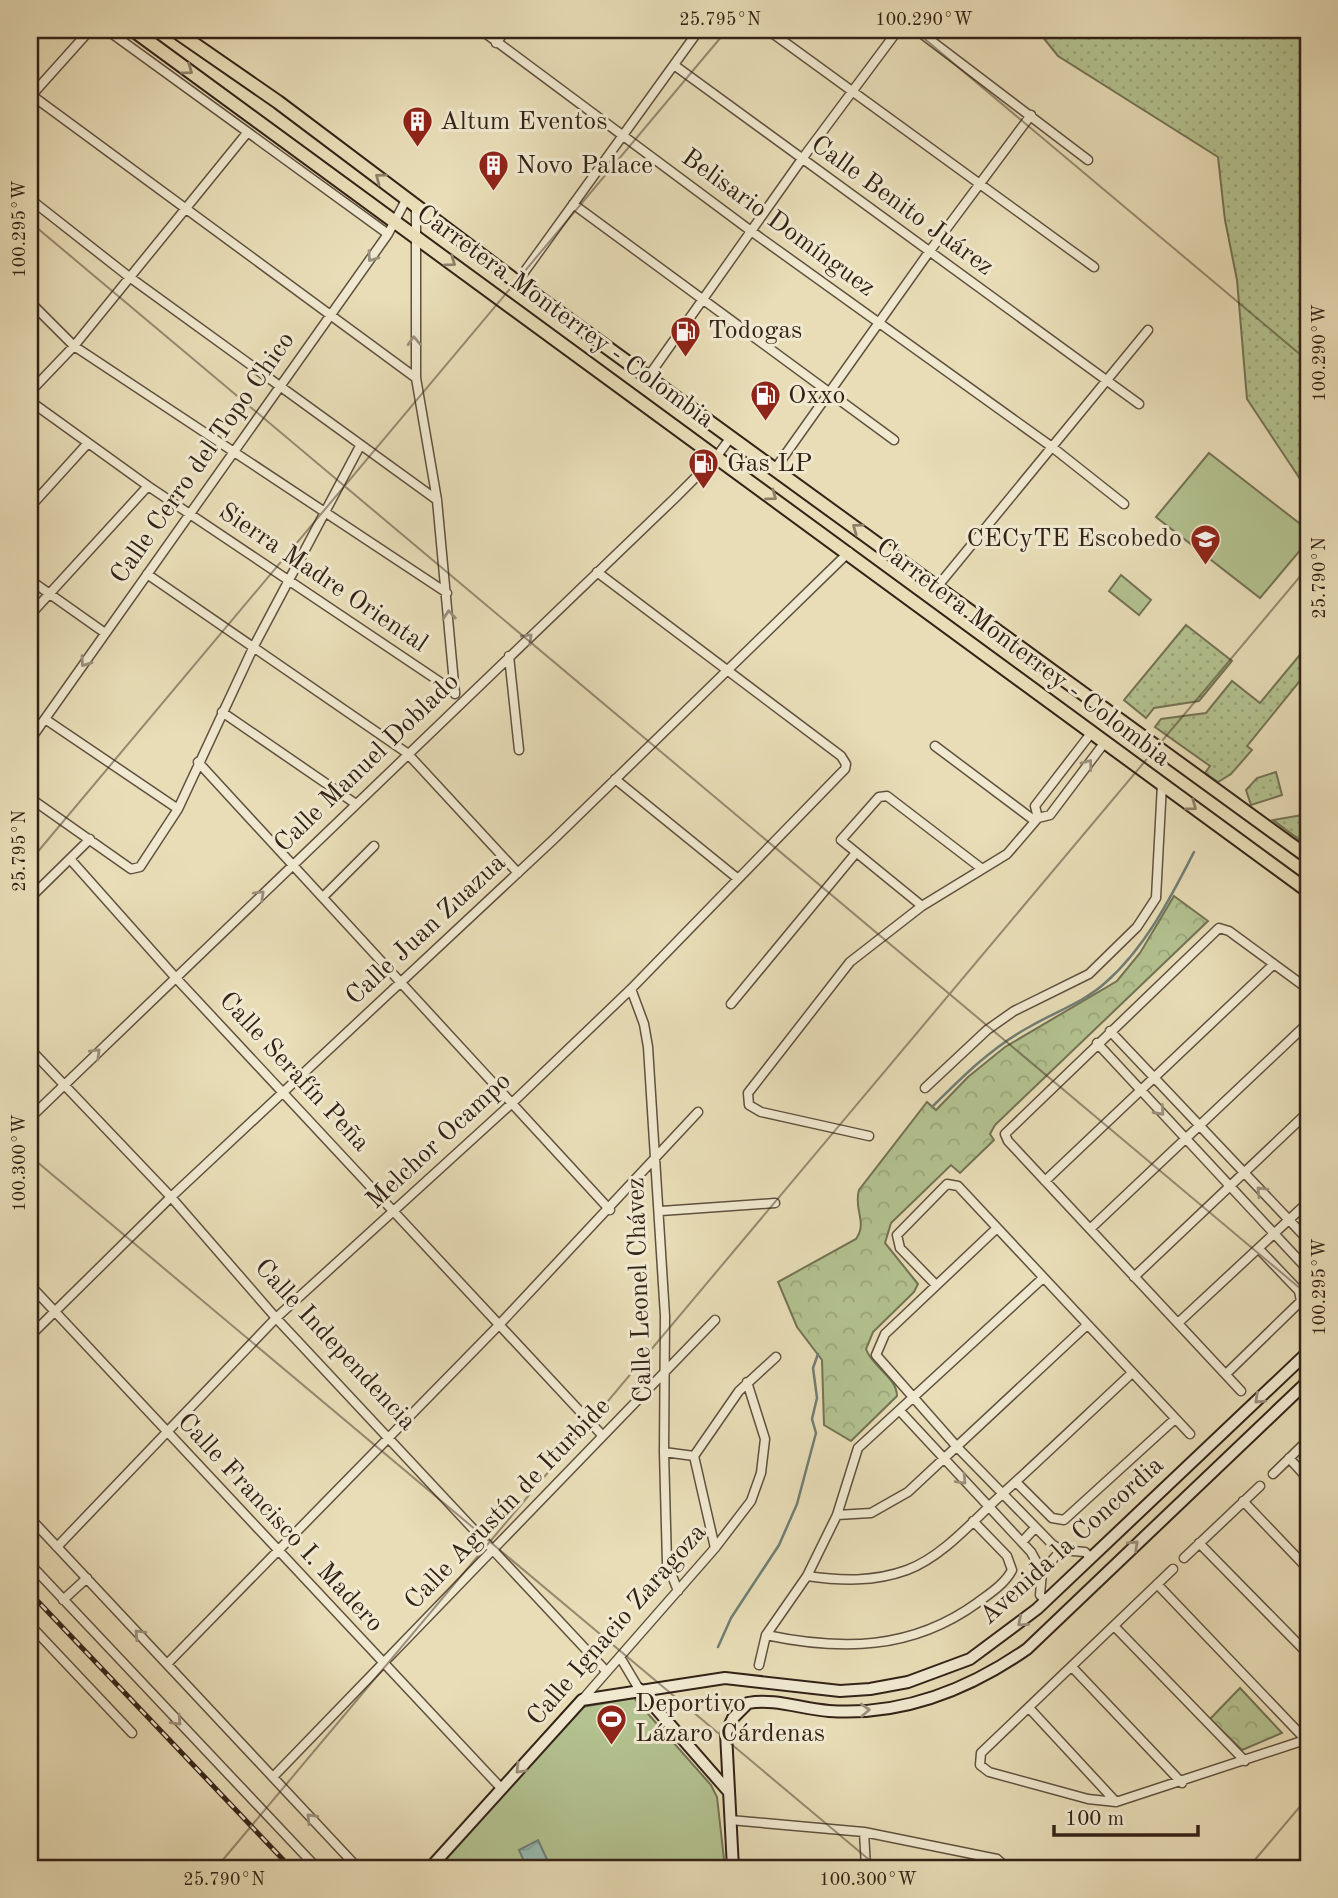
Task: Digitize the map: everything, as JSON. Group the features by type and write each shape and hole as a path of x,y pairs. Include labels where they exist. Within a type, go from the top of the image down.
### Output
{"main road":[{"name":"Carretera Monterrey - Colombia","path":"133,30 849,552 1308,891"},
{"name":"Carretera Monterrey - Colombia","path":"174,30 1308,857"},
{"name":"Avenida la Concordia","path":"582,1700 696,1680 745,1678 840,1691 908,1682 970,1659 1007,1634 1046,1601 1308,1352"},
{"name":"Avenida la Concordia","path":"748,1703 764,1701 829,1711 868,1711 941,1696 999,1668 1027,1649 1308,1381"},
{"path":"1091,1558 1105,1573"},
{"path":"1046,1601 1060,1616"},
{"path":"733,1868 726,1733 733,1718 748,1703 745,1678"},
{"path":"639,1689 728,1791"},
{"name":"Calle Ignacio Zaragoza","path":"430,1868 582,1700"}],"street":[{"path":"90,30 30,95 185,206 416,378"},
{"path":"107,30 388,234"},
{"name":"Belisario Domínguez","path":"481,30 751,231 1052,447 1124,504"},
{"path":"496,43 506,30"},
{"path":"517,282 699,30"},
{"path":"768,30 1094,267"},
{"path":"648,377 802,159 898,30"},
{"path":"918,30 1088,160"},
{"name":"Calle Benito Juárez","path":"674,65 1139,404"},
{"path":"775,468 978,184 1031,115"},
{"path":"30,392 74,346 247,132"},
{"path":"30,199 128,276 437,500"},
{"path":"412,202 415,236 416,378 437,500 455,708"},
{"name":"Calle Cerro del Topo Chico","path":"31,734 45,719 412,202"},
{"path":"573,204 704,297 894,440"},
{"path":"30,302 74,346 447,593"},
{"path":"937,587 1148,330"},
{"name":"Sierra Madre Oriental","path":"30,401 148,485 455,692"},
{"name":"Calle Manuel Doblado","path":"30,1118 717,456 731,436"},
{"path":"30,507 88,443"},
{"path":"30,798 131,869 137,869 159,843 178,809 254,646 360,446"},
{"path":"30,615 148,485"},
{"name":"Calle Juan Zuazua","path":"30,1336 171,1197 518,873 849,552"},
{"path":"597,572 726,670"},
{"path":"147,574 407,753 518,873"},
{"path":"30,580 105,633"},
{"path":"509,656 519,750"},
{"name":"Melchor Ocampo","path":"57,1546 276,1318 511,1104 631,989 841,773 846,764 841,756 726,670"},
{"path":"222,712 356,804"},
{"path":"45,719 178,809"},
{"path":"1037,819 1035,806 1092,732"},
{"path":"869,1136 761,1112 749,1105 748,1093 850,962 922,906 1016,846 1037,819 1050,816 1105,742"},
{"path":"935,746 1037,819"},
{"path":"198,762 610,1210"},
{"path":"615,779 737,878"},
{"path":"925,1088 987,1030 1014,1011 1089,974 1137,927 1156,898 1162,784"},
{"path":"1049,788 1063,798"},
{"path":"922,906 841,841 879,797 887,796 981,868"},
{"path":"30,898 90,839"},
{"path":"323,897 374,846"},
{"path":"731,1004 855,854"},
{"name":"Calle Serafín Peña","path":"70,859 176,977 395,1210 498,1326 602,1435"},
{"path":"1241,1391 1008,1141 1005,1133 1219,928 1228,931 1308,989"},
{"path":"1045,1181 1274,964"},
{"name":"Calle Leonel Chávez","path":"631,989 644,1024 648,1047 661,1211 667,1370 664,1452 667,1563 678,1591"},
{"path":"1090,1229 1308,1023"},
{"path":"1110,1031 1308,1240"},
{"path":"1097,1044 1308,1270"},
{"name":"Calle Independencia","path":"30,1049 171,1197 276,1318 606,1671"},
{"path":"167,1664 610,1210 698,1112"},
{"path":"1134,1277 1231,1188 1308,1112"},
{"path":"936,1285 900,1248 897,1240 900,1229 947,1184 952,1183 958,1186 1189,1434"},
{"path":"661,1211 775,1203"},
{"path":"1178,1323 1307,1206"},
{"path":"997,1228 884,1334 877,1348 880,1361 1035,1528 1061,1550 1085,1552 1091,1558"},
{"path":"1226,1374 1301,1301 1299,1291 1259,1249"},
{"path":"759,1665 766,1635 807,1576 837,1514 858,1448 1044,1278"},
{"name":"Calle Francisco I. Madero","path":"30,1285 501,1788"},
{"name":"Calle Agustín de Iturbide","path":"273,1777 715,1320"},
{"path":"837,1514 860,1515 884,1507 908,1492 1087,1325"},
{"path":"715,1548 694,1456 747,1382 776,1357"},
{"path":"807,1576 858,1580 909,1569 938,1552 1132,1373"},
{"name":"Calle Ignacio Zaragoza","path":"582,1700 746,1510 761,1473 765,1439 747,1382"},
{"path":"900,1411 1036,1558 1042,1572 1040,1595 1046,1601"},
{"path":"1016,1482 1052,1518 1064,1520 1175,1419"},
{"path":"1273,1474 1308,1440"},
{"path":"664,1452 694,1456"},
{"path":"1289,1458 1308,1479"},
{"path":"1184,1558 1260,1486"},
{"path":"1243,1501 1308,1569"},
{"path":"1004,1524 1018,1511"},
{"path":"30,1518 358,1868"},
{"path":"766,1635 816,1644 868,1646 925,1632 961,1615 990,1594 1012,1570 1007,1556 973,1521"},
{"path":"1022,1542 1035,1528"},
{"path":"1199,1543 1308,1654"},
{"path":"1042,1572 1061,1550"},
{"path":"30,1564 317,1868"},
{"path":"1157,1584 1307,1740 1182,1783 1116,1802 1088,1799 989,1772 980,1765 981,1753 1030,1709 1072,1667 1157,1584 1173,1569"},
{"path":"63,1600 87,1578"},
{"path":"30,1625 132,1733"},
{"path":"1114,1626 1245,1761"},
{"path":"620,1657 639,1689"},
{"path":"1072,1667 1182,1783"},
{"path":"1030,1709 1116,1802"},
{"path":"730,1821 864,1832 997,1859 1007,1868"},
{"path":"864,1832 866,1868"}],"green space":[{"path":"1037,30 1308,30 1308,491 1247,399 1237,280 1225,220 1218,157 1058,56"},
{"path":"1209,453 1308,530 1308,541 1260,598 1156,517"},
{"path":"1121,575 1151,600 1139,615 1109,591"},
{"path":"1186,625 1232,661 1199,701 1154,708 1146,718 1124,700"},
{"path":"1308,645 1308,671 1247,746 1252,750 1231,774 1218,782 1205,773 1210,766 1155,727 1161,719 1206,713 1232,681 1260,703"},
{"path":"1276,772 1282,795 1251,805 1246,790 1257,778"},
{"path":"1308,814 1308,846 1273,820"},
{"path":"1174,896 1208,921 995,1125 990,1134 994,1140 960,1173 951,1165 891,1223 885,1243 918,1284 914,1292 873,1332 866,1349 893,1383 897,1396 851,1441 824,1425 822,1360 797,1327 778,1282 856,1239 861,1227 859,1190 927,1102 936,1110 968,1077 1005,1047 1117,981 1140,953"},
{"path":"1240,1688 1282,1733 1242,1750 1210,1719"},
{"name":"Deportivo Lázaro Cárdenas","path":"634,1698 711,1785 717,1797 725,1868 437,1868 582,1707"}],"water":[{"path":"538,1840 551,1868 527,1868 519,1850"}],"waterway":[{"path":"932,1107 966,1073 1004,1043 1088,996 1105,983 1132,954 1156,922 1194,852"},
{"path":"718,1647 731,1618 779,1545 797,1504 816,1433 812,1419 817,1398 813,1368 818,1354"}],"railway":[{"path":"30,1593 291,1868"}],"place":[{"name":"Altum Eventos","path":"417,149"},
{"name":"Novo Palace","path":"493,193"},
{"name":"Todogas","path":"685,358"},
{"name":"Oxxo","path":"765,423"},
{"name":"Gas LP","path":"704,491"},
{"name":"CECyTE Escobedo","path":"1205,566"},
{"name":"Deportivo Lázaro Cárdenas","path":"612,1746"}]}
